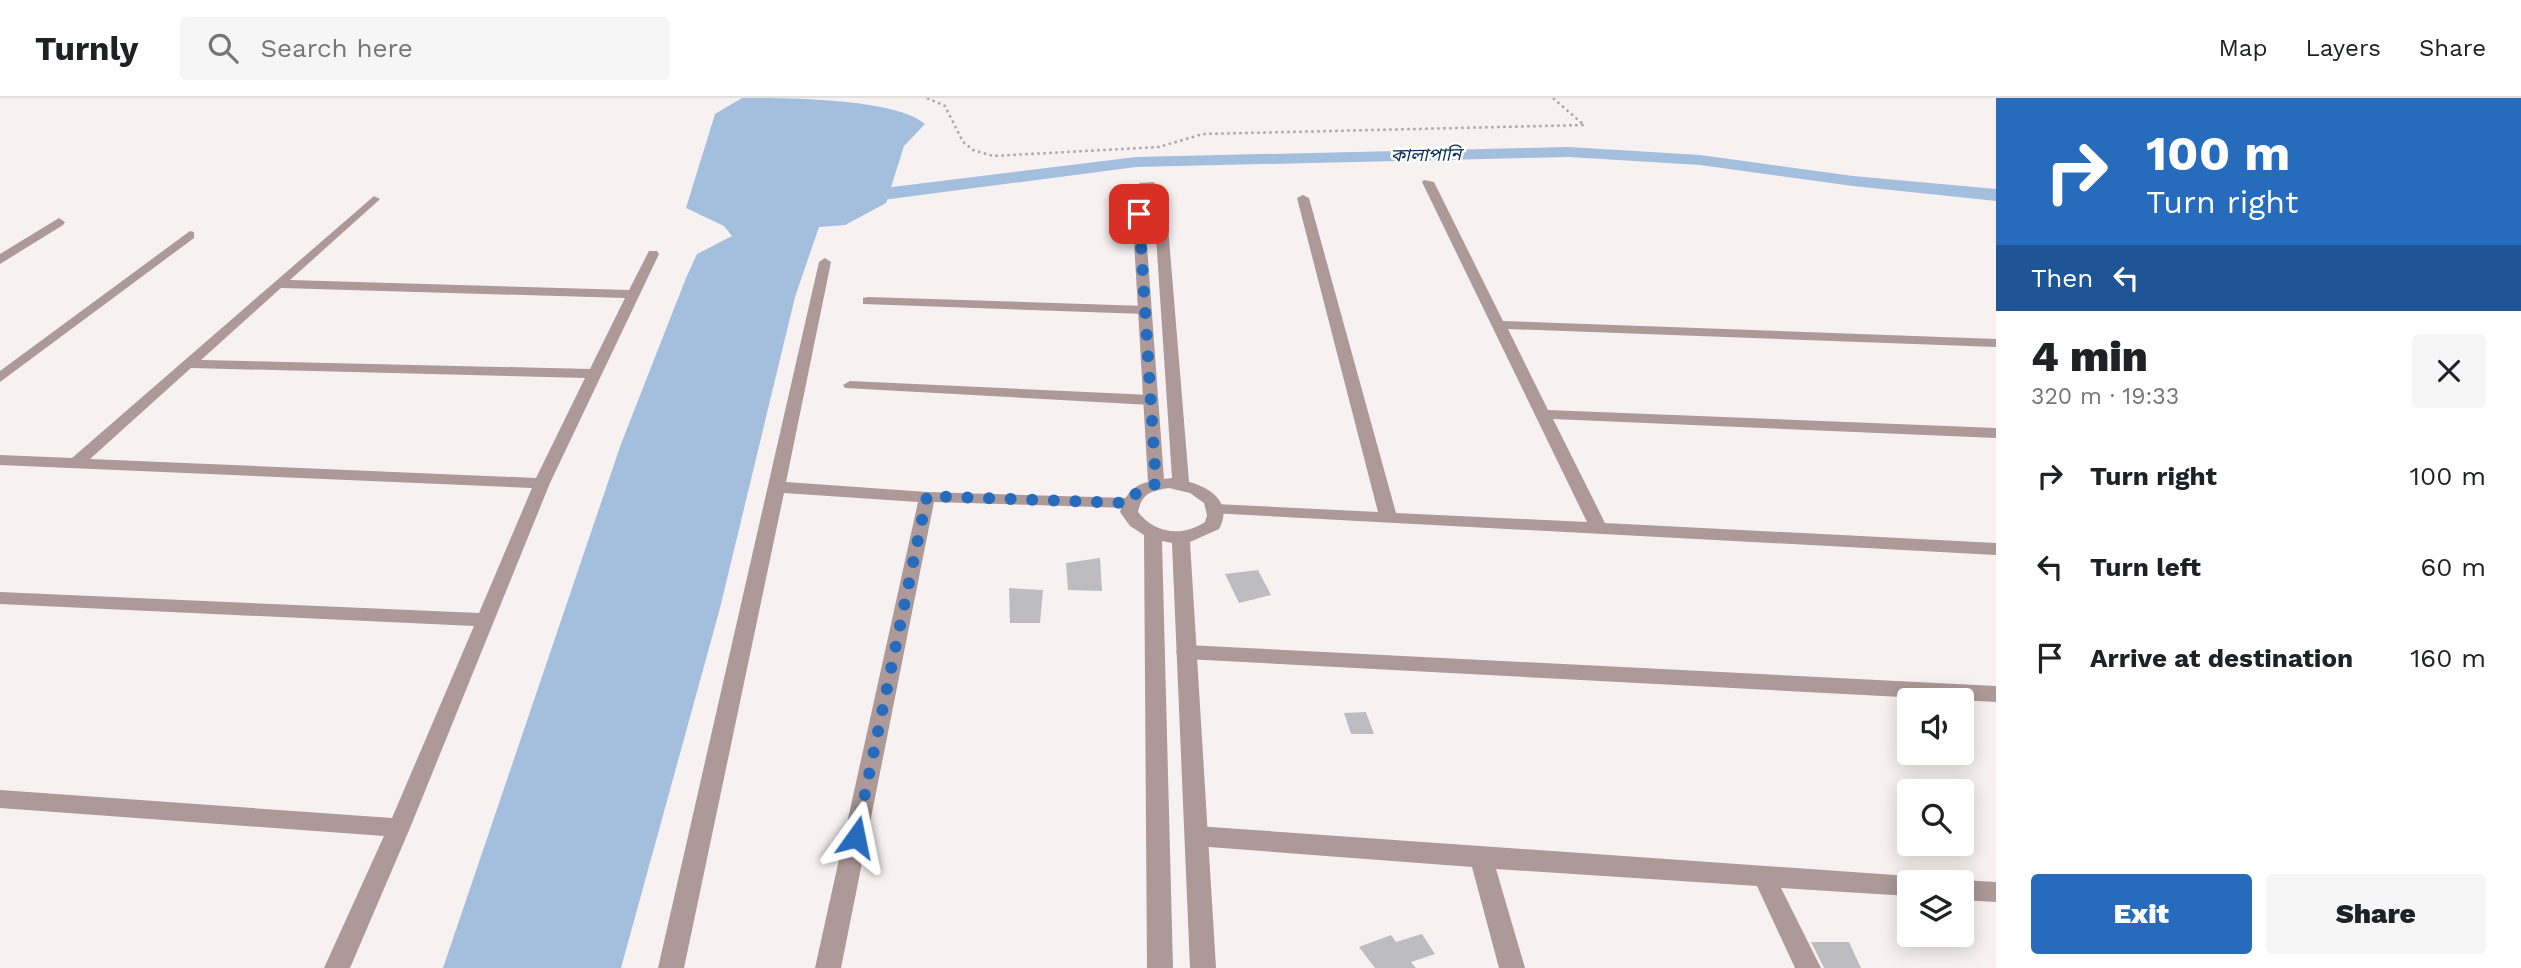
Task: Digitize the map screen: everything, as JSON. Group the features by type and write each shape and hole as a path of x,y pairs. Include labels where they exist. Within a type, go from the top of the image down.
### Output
{"street":[{"path":"1428,181 1598,527"},
{"path":"1156,484 1137,189 1144,184 1153,185 1159,190 1181,484"},
{"path":"1303,198 1388,516"},
{"path":"76,463 374,199"},
{"path":"0,260 59,222"},
{"path":"0,378 190,235"},
{"path":"337,968 399,828 542,483 653,254"},
{"path":"671,968 825,262"},
{"path":"280,284 634,294"},
{"path":"868,301 1145,310"},
{"path":"1500,325 1996,343"},
{"path":"189,365 596,374"},
{"path":"850,385 1151,400"},
{"path":"1542,414 1996,433"},
{"path":"0,460 542,483"},
{"path":"1156,484 1181,484 1204,493 1216,509 1213,525 1205,531 1181,538 1153,533 1134,520 1129,512 1129,503 1138,491 1156,484"},
{"path":"777,487 927,496 1129,503"},
{"path":"828,968 927,496"},
{"path":"1216,509 1996,549"},
{"path":"1153,533 1160,968"},
{"path":"1181,538 1203,968"},
{"path":"0,598 486,620"},
{"path":"1186,652 1996,694"},
{"path":"0,799 399,828"},
{"path":"1196,836 1897,885"},
{"path":"1481,858 1512,968"},
{"path":"1763,875 1808,968"},
{"path":"1974,891 1996,892"}],"path":[{"path":"927,98 937,100 950,110 960,140 972,150 993,156 1159,147 1203,134 1584,125 1553,98"}],"water":[{"path":"742,98 810,99 865,104 910,115 925,124 904,146 886,203 845,225 819,227 795,297 720,608 621,968 443,968 621,444 686,278 697,254 732,236 724,226 686,208 715,114"}],"building":[{"path":"1100,558 1102,591 1068,590 1066,563"},
{"path":"1258,570 1271,595 1239,603 1225,574"},
{"path":"1009,588 1043,590 1040,623 1010,623"},
{"path":"1366,712 1374,734 1351,734 1344,713"},
{"path":"1422,934 1435,954 1411,962 1416,968 1375,968 1359,947 1391,935 1396,942"},
{"path":"1811,942 1849,942 1861,968 1824,968"}],"waterway":[{"name":"কালাপানি","path":"852,198 1136,162 1569,152 1700,160 1853,181 1996,195"}],"route":[{"path":"856,837 927,496 1129,503 1138,491 1156,484 1139,214"}]}
